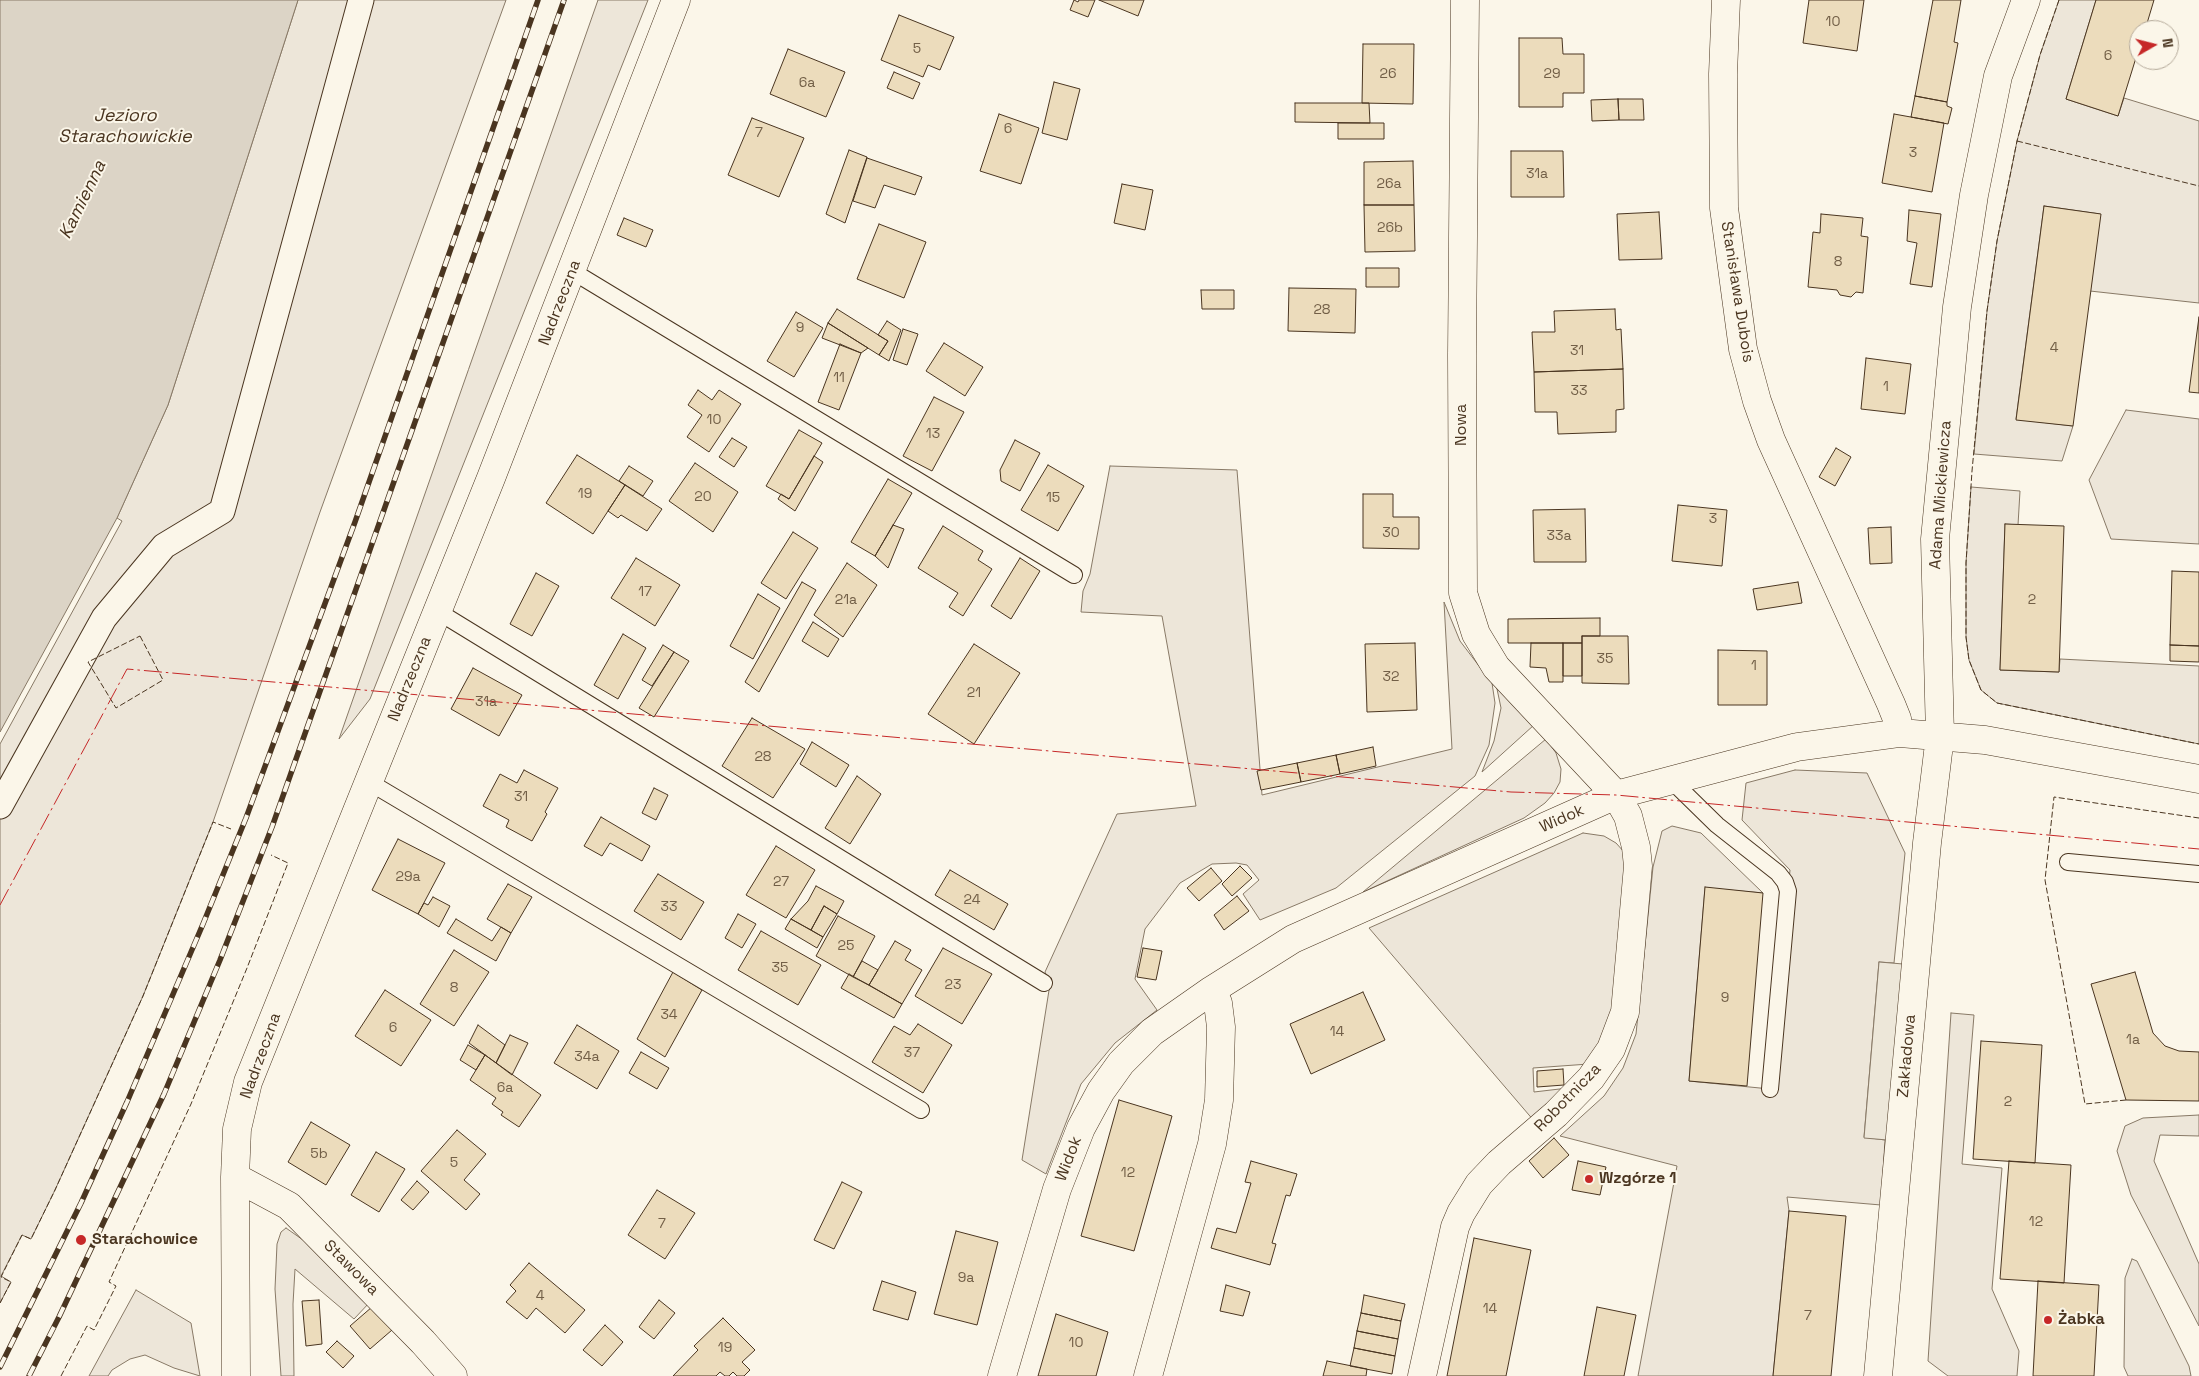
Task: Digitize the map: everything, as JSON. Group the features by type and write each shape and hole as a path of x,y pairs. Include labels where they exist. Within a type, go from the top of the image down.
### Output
{"street":[{"path":"0,806 104,618 164,546 222,511 361,0"},
{"name":"Nadrzeczna","path":"236,1376 235,1177 237,1129 248,1082 572,272 676,0"},
{"name":"Nowa","path":"1466,0 1462,345 1463,593 1476,634 1496,667 1616,795"},
{"name":"Stanisława Dubois","path":"1726,0 1723,74 1724,208 1743,349 1757,401 1771,440 1891,704 1900,733"},
{"name":"Adama Mickiewicza","path":"1940,736 1935,539 1957,308 1974,195 1998,76 2026,0"},
{"name":"Widok","path":"1002,1376 1053,1200 1088,1113 1121,1063 1152,1032 1212,990 1293,939 1616,795 1670,779 1797,747 1900,733 1940,736"},
{"path":"1940,736 2018,745 2199,779"},
{"name":"Zakładowa","path":"1878,1376 1927,843 1940,736"},
{"name":"Robotnicza","path":"1422,1376 1455,1227 1461,1212 1479,1184 1499,1163 1556,1114 1591,1078 1611,1049 1622,1021 1625,1012 1638,866 1636,848 1628,816 1616,795"},
{"path":"1148,1376 1212,1144 1219,1100 1221,1027 1218,1003 1212,990"},
{"name":"Stawowa","path":"235,1177 289,1206 423,1342 453,1376"}],"lane":[{"path":"572,272 1074,575"},
{"path":"437,611 1044,983"},
{"path":"1670,779 1717,825 1778,873 1785,882 1788,891 1770,1089"},
{"path":"369,782 921,1110"},
{"path":"2068,862 2199,874"}],"shaded area":[{"path":"298,0 506,0 320,512 213,822 143,996 55,1190 31,1239 22,1235 1,1276 11,1282 0,1303 0,744 122,521 117,518 168,405"},
{"path":"598,0 648,0 370,699 339,739"},
{"path":"2059,0 2096,0 2066,99 2118,116 2124,98 2199,121 2199,303 2090,291 2100,214 2044,206 2016,419 2073,426 2062,461 1974,454 1987,311 1997,241 2017,141 2040,55"},
{"path":"2126,410 2199,419 2199,544 2111,539 2089,480"},
{"path":"1110,466 1237,470 1262,795 1452,749 1444,602 1460,641 1492,683 1495,703 1489,745 1475,776 1336,888 1260,920 1243,894 1259,880 1247,865 1236,863 1212,864 1180,883 1145,929 1135,979 1157,1010 1115,1043 1081,1084 1046,1174 1022,1160 1050,984 1045,972 1117,814 1196,806 1162,616 1081,612 1083,591 1090,574"},
{"path":"1971,487 2020,491 2018,525 2005,524 2000,670 2059,672 2060,659 2199,666 2199,744 1997,703 1981,690 1969,660 1966,637 1966,563"},
{"path":"1496,684 1534,725 1482,772 1494,741 1501,708"},
{"path":"1546,739 1556,753 1561,769 1560,782 1554,793 1545,803 1524,818 1363,892"},
{"path":"1795,770 1867,773 1905,853 1894,963 1879,962 1864,1137 1885,1140 1881,1205 1787,1197 1789,1211 1773,1376 1638,1376 1677,1166 1560,1136 1604,1096 1623,1068 1636,1034 1653,867 1662,831 1672,826 1701,833 1763,893 1705,888 1689,1081 1770,1089 1790,870 1742,820 1746,783"},
{"path":"1583,833 1604,836 1616,843 1625,853 1626,869 1612,1017 1589,1064 1533,1068 1534,1092 1568,1088 1535,1122 1369,928"},
{"path":"1879,962 1915,965 1899,1141 1864,1138"},
{"path":"1951,1013 1974,1015 1962,1164 2002,1168 1992,1289 2019,1351 2017,1376 1948,1376 1928,1361"},
{"path":"2199,1115 2199,1136 2160,1135 2154,1161 2199,1264 2199,1326 2131,1195 2117,1151 2125,1126 2143,1118"},
{"path":"286,1228 313,1247 370,1302 354,1319 295,1269 293,1304 294,1376 281,1376 275,1289 277,1244 281,1232"},
{"path":"2132,1259 2137,1261 2189,1366 2191,1376 2128,1376 2124,1367 2125,1278"},
{"path":"136,1290 191,1323 200,1376 174,1368 145,1355 130,1359 112,1370 108,1376 89,1376"}],"water":[{"name":"Jezioro Starachowickie","path":"0,0 298,0 168,405 117,518 0,732"}],"building":[{"path":"1074,0 1078,2 1079,0 1095,0 1088,17 1070,10"},
{"path":"1099,0 1144,0 1138,16"},
{"path":"1809,0 1864,0 1857,51 1803,43"},
{"path":"1933,0 1961,0 1954,42 1958,43 1947,102 1915,96"},
{"path":"2096,0 2154,0 2148,20 2129,20 2129,70 2132,70 2118,116 2066,99"},
{"path":"899,15 954,37 940,70 928,65 923,77 881,60"},
{"path":"1519,38 1562,38 1563,54 1584,54 1584,93 1563,93 1563,107 1519,107"},
{"path":"1363,44 1414,44 1413,104 1362,103"},
{"path":"788,49 845,72 826,117 770,94"},
{"path":"894,72 920,83 913,99 887,88"},
{"path":"1054,82 1080,89 1067,140 1042,133"},
{"path":"1915,96 1947,102 1947,106 1952,108 1948,124 1911,117"},
{"path":"1618,99 1643,99 1644,120 1619,120"},
{"path":"1618,99 1619,120 1592,121 1591,100"},
{"path":"1295,103 1369,103 1370,123 1295,122"},
{"path":"999,114 1039,128 1021,184 980,171"},
{"path":"1894,114 1944,123 1932,192 1882,183"},
{"path":"752,118 804,138 779,197 728,175"},
{"path":"1338,123 1384,123 1384,139 1338,139"},
{"path":"849,150 867,157 845,223 826,214"},
{"path":"1511,151 1563,151 1564,197 1511,197"},
{"path":"867,158 922,177 915,195 884,185 875,208 853,201"},
{"path":"1413,161 1414,205 1364,205 1364,162"},
{"path":"1122,184 1153,190 1145,230 1114,223"},
{"path":"1364,205 1414,205 1415,251 1365,252"},
{"path":"2044,206 2101,214 2073,426 2016,420"},
{"path":"1909,210 1941,214 1932,287 1910,284 1917,243 1907,241"},
{"path":"1659,212 1662,259 1619,260 1617,214"},
{"path":"1821,214 1863,218 1861,236 1868,237 1863,293 1856,292 1851,297 1840,295 1837,290 1808,287 1813,232 1820,233"},
{"path":"624,218 653,230 646,247 617,235"},
{"path":"879,224 926,242 904,298 857,279"},
{"path":"1366,268 1399,268 1399,287 1366,287"},
{"path":"1289,288 1356,289 1355,333 1288,331"},
{"path":"1201,290 1234,290 1234,309 1202,309"},
{"path":"837,309 888,341 879,355 828,323"},
{"path":"1615,309 1616,330 1621,329 1623,369 1534,372 1532,332 1555,332 1554,311"},
{"path":"796,312 823,328 794,377 767,361"},
{"path":"2199,317 2199,393 2189,392"},
{"path":"887,321 901,330 889,361 879,355 888,341 878,335"},
{"path":"828,323 868,348 861,353 822,338"},
{"path":"903,329 918,334 907,365 893,360"},
{"path":"944,343 983,367 965,396 926,371"},
{"path":"840,344 861,353 839,410 818,402"},
{"path":"1866,358 1911,364 1905,414 1861,409"},
{"path":"1623,369 1624,409 1616,410 1616,432 1558,434 1557,412 1535,412 1534,372"},
{"path":"698,390 712,400 719,390 741,404 709,452 687,437 702,415 688,405"},
{"path":"934,397 964,412 932,471 903,456"},
{"path":"799,430 822,443 789,499 766,486"},
{"path":"732,438 747,447 734,467 719,457"},
{"path":"1015,440 1040,453 1020,491 1001,481 1000,470"},
{"path":"1836,448 1851,457 1835,486 1819,477"},
{"path":"577,455 625,485 593,534 546,503"},
{"path":"814,456 823,462 795,511 778,499 781,494 789,499"},
{"path":"695,463 738,492 713,532 669,501"},
{"path":"1048,465 1084,486 1058,531 1021,510"},
{"path":"629,466 653,481 643,496 619,481"},
{"path":"888,479 912,493 875,556 851,542"},
{"path":"625,485 662,509 647,531 621,515 618,518 608,511"},
{"path":"1363,494 1393,494 1393,517 1419,517 1419,549 1363,548"},
{"path":"1678,505 1727,510 1722,566 1672,561"},
{"path":"1585,509 1586,562 1534,562 1533,510"},
{"path":"2005,524 2064,526 2059,672 2000,670"},
{"path":"893,525 904,529 888,568 875,556"},
{"path":"943,526 983,551 978,560 992,569 963,616 949,607 958,593 918,568"},
{"path":"1891,527 1892,563 1870,564 1868,528"},
{"path":"793,532 818,548 786,599 761,583"},
{"path":"636,558 680,585 655,626 611,598"},
{"path":"1020,558 1040,571 1011,619 991,606"},
{"path":"847,563 877,585 843,637 814,615"},
{"path":"2172,571 2199,572 2199,646 2170,645"},
{"path":"536,573 559,586 532,636 510,624"},
{"path":"802,582 816,590 759,692 745,682"},
{"path":"1798,582 1802,603 1757,610 1753,589"},
{"path":"758,594 780,608 753,659 730,646"},
{"path":"1600,618 1600,636 1582,636 1582,643 1508,643 1508,619"},
{"path":"813,622 839,639 828,657 802,641"},
{"path":"623,634 646,648 618,699 594,685"},
{"path":"1582,636 1628,636 1629,684 1582,683"},
{"path":"1415,643 1417,710 1367,712 1365,644"},
{"path":"1531,643 1563,643 1563,682 1549,682 1546,668 1530,667"},
{"path":"1563,643 1582,643 1582,676 1563,676"},
{"path":"974,644 1020,673 974,744 928,714"},
{"path":"663,645 674,652 652,686 642,680"},
{"path":"2170,645 2199,646 2199,662 2170,661"},
{"path":"1718,650 1767,651 1767,705 1718,705"},
{"path":"674,652 689,661 654,717 639,708"},
{"path":"473,668 522,695 499,736 451,709"},
{"path":"752,718 805,749 773,798 722,766"},
{"path":"812,742 849,765 836,787 800,764"},
{"path":"1373,747 1376,766 1340,774 1336,755"},
{"path":"1336,755 1340,774 1301,782 1297,763"},
{"path":"1297,763 1301,782 1261,790 1257,771"},
{"path":"524,770 558,788 545,812 547,814 532,841 506,827 509,820 483,806 500,774 517,783"},
{"path":"857,776 881,794 850,844 825,828"},
{"path":"654,788 668,795 656,820 642,813"},
{"path":"601,817 650,846 642,861 610,843 602,856 584,846"},
{"path":"398,839 445,863 418,914 372,890"},
{"path":"776,846 815,870 786,918 746,895"},
{"path":"1240,866 1252,878 1232,896 1222,884"},
{"path":"1211,868 1222,881 1199,901 1187,888"},
{"path":"950,870 1008,904 994,930 935,895"},
{"path":"658,874 704,902 681,940 634,911"},
{"path":"508,884 532,897 511,933 487,919"},
{"path":"816,886 844,901 837,914 824,906 811,930 791,919 808,901"},
{"path":"1705,887 1763,893 1747,1086 1689,1081"},
{"path":"1237,896 1249,911 1224,930 1214,915"},
{"path":"433,897 450,906 439,927 418,914 424,903 428,905"},
{"path":"824,906 837,914 823,937 811,930"},
{"path":"738,914 756,924 742,948 725,938"},
{"path":"838,916 875,936 853,977 816,956"},
{"path":"456,919 492,941 501,927 511,933 496,961 447,933"},
{"path":"791,919 823,937 817,948 785,929"},
{"path":"761,931 821,965 798,1005 738,970"},
{"path":"895,941 911,950 905,960 922,970 902,1004 869,985"},
{"path":"943,948 992,974 962,1024 915,996"},
{"path":"1143,948 1162,951 1156,980 1137,977"},
{"path":"454,950 489,972 454,1026 420,1004"},
{"path":"862,961 878,970 869,985 853,977"},
{"path":"673,972 702,990 665,1057 637,1039"},
{"path":"2135,972 2153,1033 2165,1046 2179,1051 2199,1052 2199,1101 2126,1100 2091,984"},
{"path":"849,974 902,1004 894,1018 841,988"},
{"path":"385,990 431,1020 401,1066 355,1036"},
{"path":"1363,992 1385,1040 1311,1074 1290,1024"},
{"path":"918,1024 952,1045 923,1093 872,1062 894,1026 910,1035"},
{"path":"478,1025 505,1045 496,1063 469,1043"},
{"path":"577,1025 619,1051 597,1089 554,1063"},
{"path":"510,1035 528,1043 512,1075 496,1063"},
{"path":"1981,1041 2042,1045 2035,1163 1973,1159"},
{"path":"468,1045 485,1055 476,1070 460,1060"},
{"path":"641,1052 669,1068 657,1089 629,1073"},
{"path":"485,1055 541,1095 519,1127 501,1115 503,1112 492,1104 496,1098 470,1080"},
{"path":"1563,1069 1564,1085 1537,1087 1537,1071"},
{"path":"1119,1100 1172,1116 1134,1251 1081,1236"},
{"path":"311,1122 350,1145 326,1185 288,1162"},
{"path":"457,1130 486,1154 464,1180 480,1194 466,1210 421,1171"},
{"path":"1554,1138 1569,1155 1543,1178 1529,1161"},
{"path":"376,1152 405,1169 379,1212 351,1195"},
{"path":"1251,1161 1297,1174 1290,1196 1286,1195 1272,1243 1276,1244 1270,1265 1211,1248 1217,1228 1236,1233 1251,1183 1245,1182"},
{"name":"Wzgórze 1","path":"1578,1161 1606,1167 1600,1195 1572,1190"},
{"path":"2009,1161 2071,1165 2064,1283 2000,1279"},
{"path":"417,1181 429,1192 413,1210 401,1200"},
{"path":"842,1182 862,1192 834,1249 814,1240"},
{"path":"657,1190 695,1213 665,1259 628,1235"},
{"path":"1789,1211 1846,1216 1831,1376 1773,1376"},
{"path":"956,1231 998,1242 977,1325 934,1314"},
{"path":"1474,1238 1531,1250 1506,1376 1447,1376"},
{"path":"529,1263 585,1310 565,1333 536,1308 527,1319 506,1302 516,1291 510,1285"},
{"path":"882,1281 916,1292 908,1320 873,1310"},
{"path":"2038,1281 2099,1285 2094,1376 2033,1376"},
{"path":"1226,1285 1250,1292 1243,1316 1220,1311"},
{"path":"1364,1295 1405,1304 1401,1321 1361,1313"},
{"path":"319,1300 322,1344 306,1346 302,1301"},
{"path":"659,1300 675,1313 654,1339 639,1327"},
{"path":"372,1307 392,1330 370,1349 350,1326"},
{"path":"1597,1307 1636,1315 1624,1376 1584,1376"},
{"path":"1361,1313 1401,1321 1398,1339 1357,1331"},
{"path":"1056,1314 1108,1332 1096,1376 1038,1376"},
{"path":"723,1318 755,1350 742,1362 750,1370 744,1376 737,1376 733,1372 729,1376 725,1376 720,1372 716,1376 673,1376 698,1350 694,1346"},
{"path":"605,1325 623,1342 602,1366 583,1350"},
{"path":"1357,1331 1398,1339 1395,1356 1354,1348"},
{"path":"337,1341 354,1356 343,1368 326,1352"},
{"path":"1354,1348 1395,1356 1392,1374 1350,1366"},
{"path":"1327,1361 1367,1369 1366,1376 1323,1376"}],"railway":[{"path":"0,1367 81,1203 127,1102 246,818 355,522 538,0"},
{"path":"29,1376 59,1317 164,1094 220,960 272,827 564,0"}],"fence":[{"path":"2059,0 2040,55 2017,141 1997,241 1987,311 1972,471 1966,563 1966,637 1969,660 1981,690 1997,703 2199,744"},
{"path":"2017,141 2199,186"},
{"path":"140,636 163,680 116,708 88,662 140,636"},
{"path":"2126,1100 2085,1104 2045,880 2054,797 2199,818"},
{"path":"0,1303 11,1282 1,1277 22,1235 31,1239 55,1190 143,996 213,822 231,829"},
{"path":"61,1376 87,1326 94,1330 116,1286 109,1282 191,1104 247,968 288,863 271,855"}],"power":[{"path":"0,905 127,669 1511,792 1616,795 2199,849"}],"place":[{"name":"Wzgórze 1","path":"1589,1179"},
{"name":"Starachowice","path":"81,1240"},
{"name":"Żabka","path":"2048,1320"}],"water label":[{"name":"Kamienna","path":"83,200"}]}
